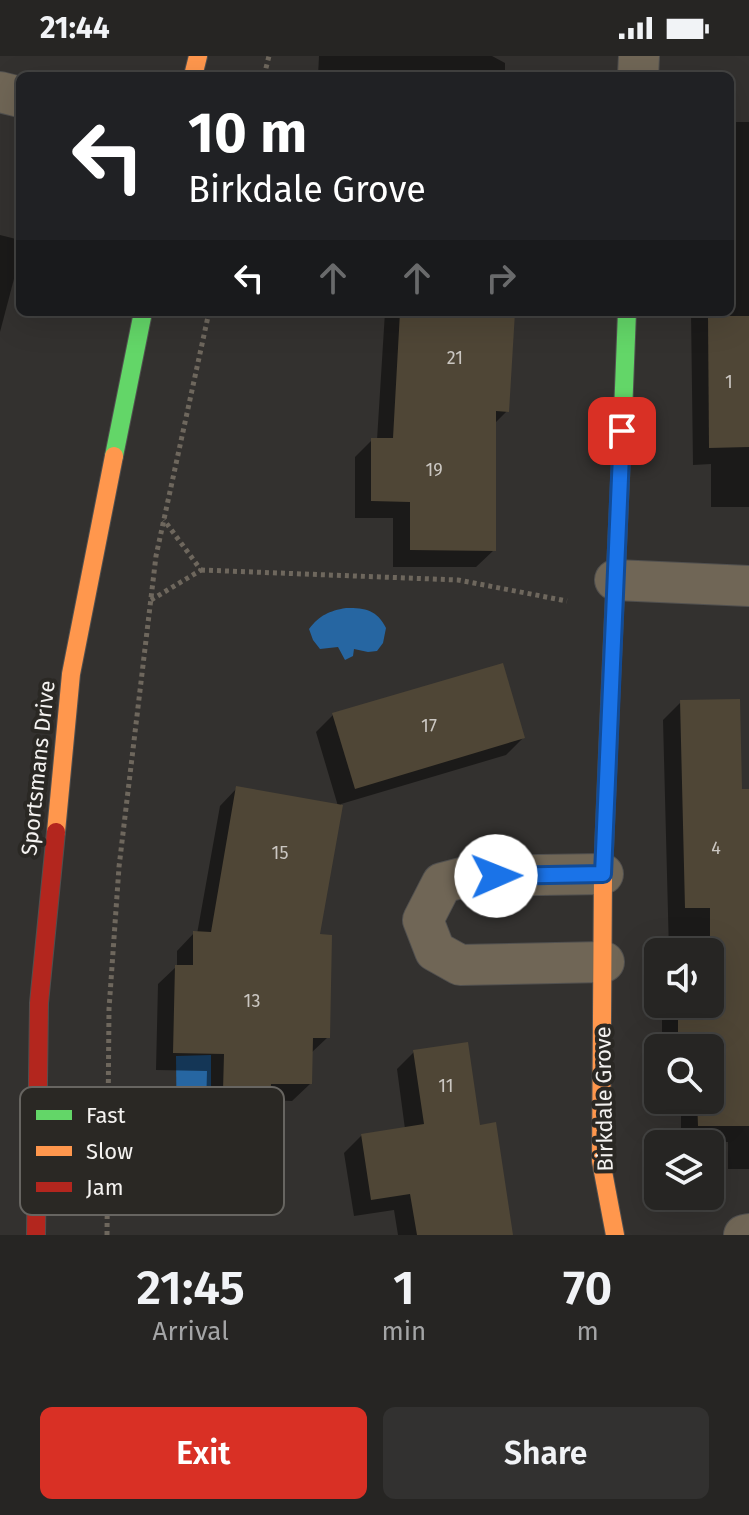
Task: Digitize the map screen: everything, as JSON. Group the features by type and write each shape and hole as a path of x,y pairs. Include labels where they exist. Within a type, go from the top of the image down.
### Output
{"street":[{"name":"Sportsmans Drive","path":"38,1087 39,1003 71,674 142,316"},
{"name":"Birkdale Grove","path":"615,1235 601,1161 603,874 627,316"},
{"path":"615,580 749,586"},
{"path":"603,874 469,876 456,879 442,883 423,920 435,951 460,965 604,962"},
{"name":"Sportsmans Drive","path":"36,1215 36,1235"}],"path":[{"path":"109,1087 110,993 119,867 151,600 164,519 208,316"},
{"path":"164,519 201,570"},
{"path":"151,600 201,570 458,580 570,602 615,580"},
{"path":"107,1215 107,1235"}],"water":[{"path":"346,608 370,611 383,622 386,628 383,643 377,651 354,649 353,656 345,660 338,647 320,649 313,640 309,629 317,620 330,612"},
{"path":"211,1055 211,1087 176,1087 176,1056"}],"building":[{"path":"400,316 515,316 509,412 496,411 496,551 410,550 410,502 371,501 371,438 393,438"},
{"path":"708,316 749,316 749,447 709,448"},
{"path":"503,663 525,738 355,789 332,713"},
{"path":"740,699 742,789 749,789 749,1126 698,1126 698,1114 724,1114 724,1034 678,1034 678,1018 724,1018 724,938 710,938 710,908 685,908 680,700"},
{"path":"236,786 343,805 320,934 332,935 330,1038 313,1038 312,1084 223,1087 224,1054 173,1053 175,965 193,965 193,931 211,932"},
{"path":"468,1042 480,1125 496,1122 513,1235 417,1235 410,1194 371,1200 361,1134 424,1124 413,1050"}],"traffic: fast":[{"path":"114,456 142,316"},
{"path":"623,413 627,316"}],"traffic: slow":[{"path":"194,72 198,56"},
{"path":"56,832 71,674 114,456"},
{"path":"610,704 603,874 601,1161 615,1235"}],"traffic: jam":[{"path":"610,704 623,413"},
{"path":"38,1087 39,1003 56,832"},
{"path":"36,1215 36,1235"}],"route":[{"path":"496,876 603,874 622,431"}]}
